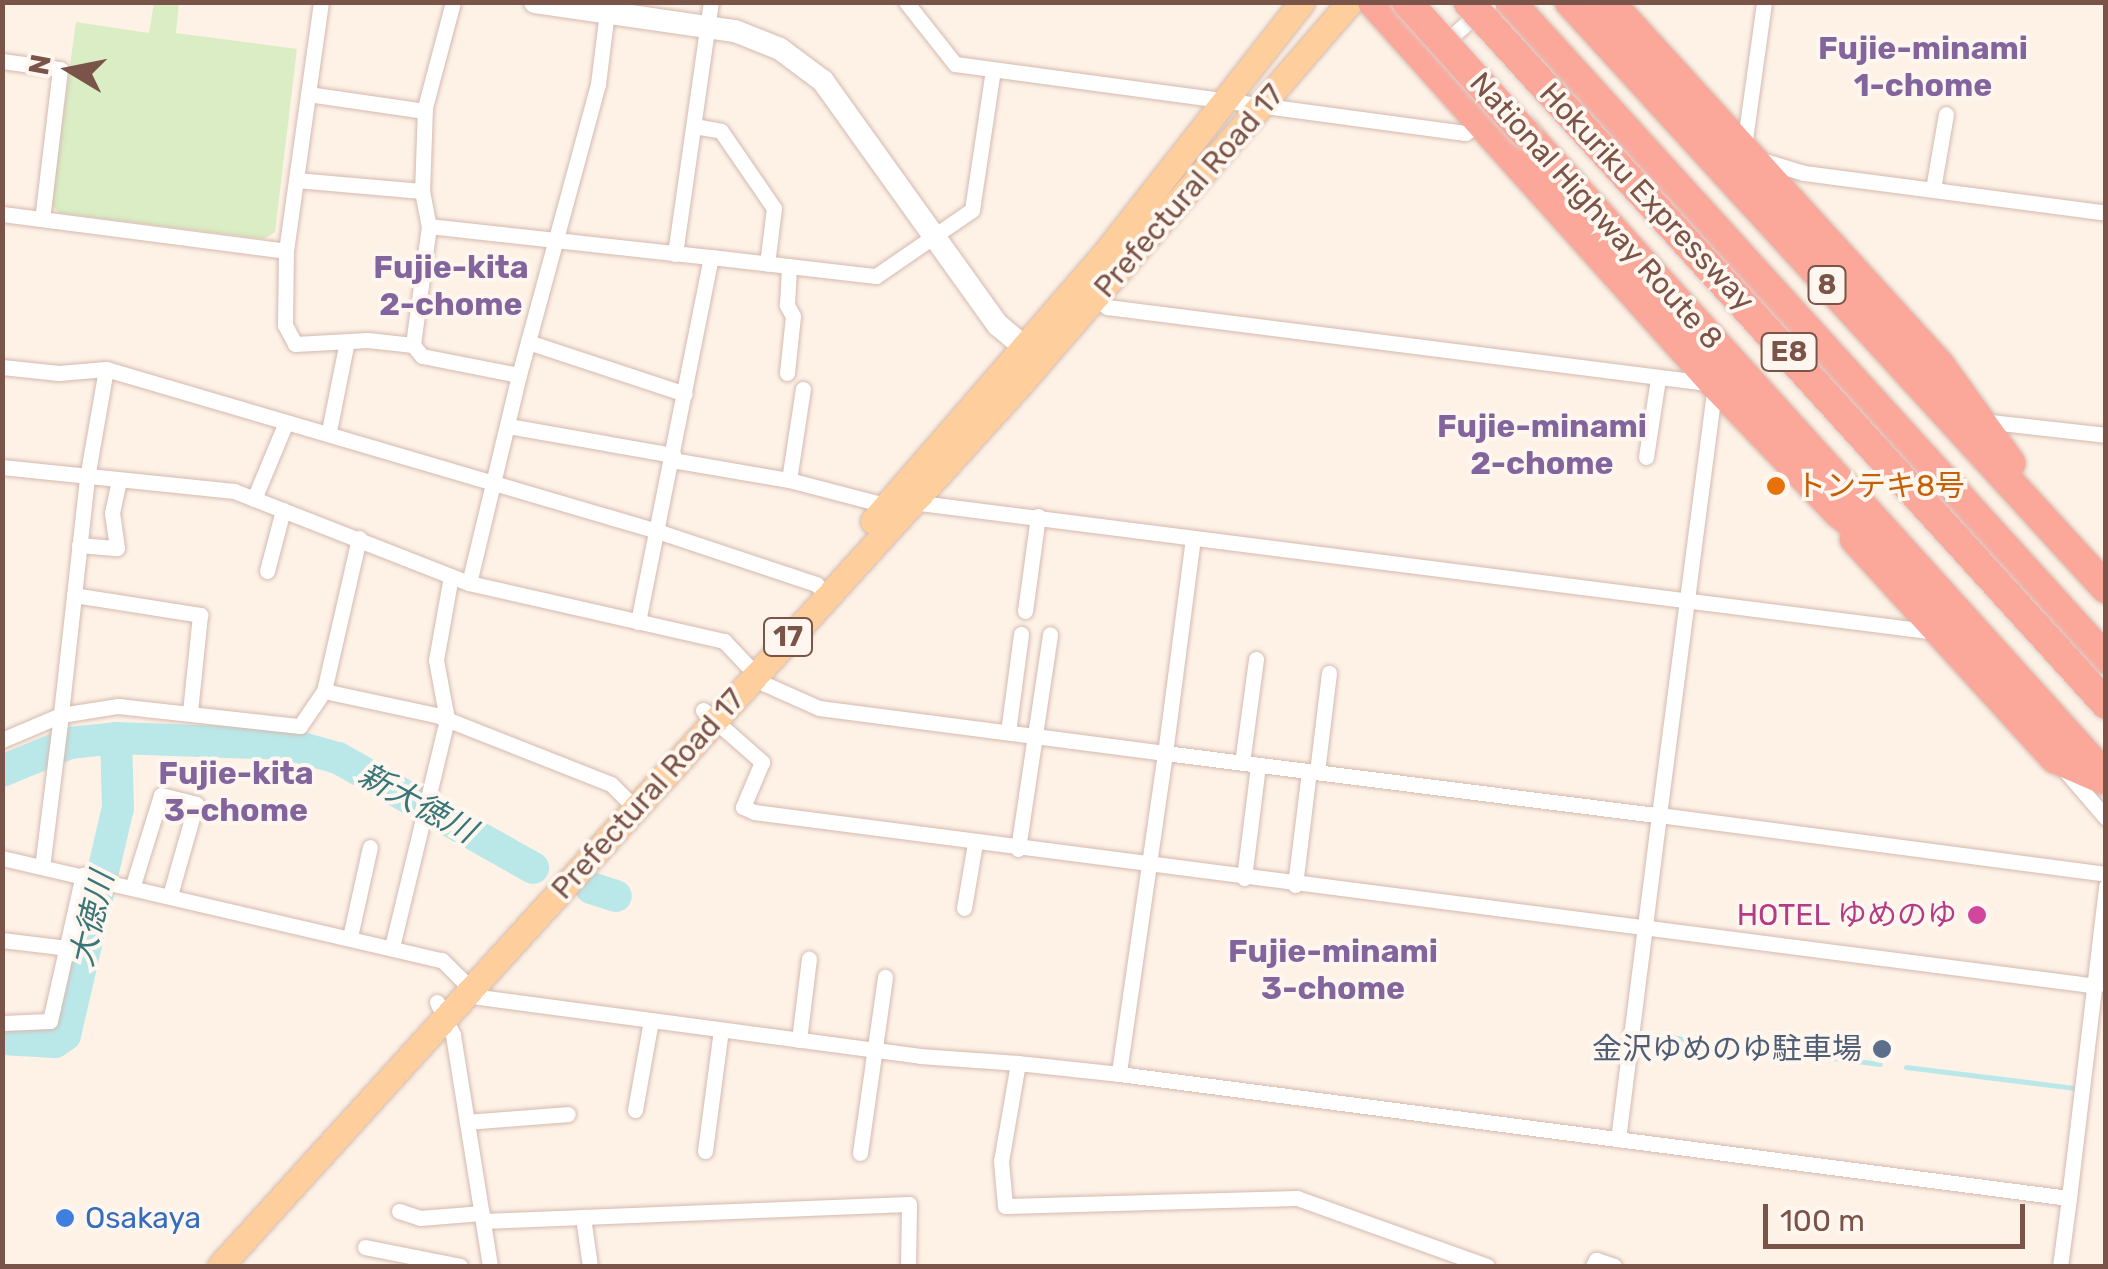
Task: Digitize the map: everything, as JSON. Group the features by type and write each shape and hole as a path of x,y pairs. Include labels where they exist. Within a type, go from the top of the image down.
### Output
{"highway":[{"path":"1373,2 1715,384 1838,512 2055,758 2106,778"},
{"name":"National Highway Route 8","path":"1406,2 1973,625 2106,778"},
{"name":"Hokuriku Expressway","path":"1468,2 2106,704"},
{"name":"Hokuriku Expressway","path":"1510,2 2106,659"},
{"name":"8","path":"1570,2 2106,588"},
{"path":"1609,2 1982,420 2031,506"},
{"path":"1838,512 1973,625"}],"main road":[{"name":"Prefectural Road 17","path":"199,1266 442,1008 900,507 1031,353 1219,101 1302,2"},
{"name":"Prefectural Road 17","path":"1031,353 1096,299 1350,2"},
{"name":"Prefectural Road 17","path":"220,1266 442,1008"}],"street":[{"path":"321,2 286,252 284,325 295,344 346,346 368,340 412,346 422,356 519,375"},
{"path":"412,346 430,226 422,191 425,111 453,2"},
{"path":"536,2 607,12 710,14 780,49 824,81 938,234 998,325 1031,353"},
{"path":"906,2 955,64 1465,133 1479,124"},
{"path":"1426,60 1490,2"},
{"path":"1764,2 1742,154 1804,173 2106,213"},
{"path":"469,582 519,375 598,84 607,12"},
{"path":"675,254 710,14"},
{"path":"2,61 60,69 42,219"},
{"path":"430,226 484,229 554,244 876,276 972,210 993,70"},
{"path":"308,94 425,111"},
{"path":"1933,189 1946,114"},
{"path":"694,126 721,131 774,208 767,264"},
{"path":"296,180 422,191"},
{"path":"2,214 286,252"},
{"path":"638,622 711,257"},
{"path":"786,373 793,316 787,305 789,266"},
{"path":"1096,299 1107,307 1715,384 1618,1140"},
{"path":"528,342 685,394"},
{"path":"328,431 346,346"},
{"path":"2,367 59,373 106,369 328,431 495,486 657,531 821,590"},
{"path":"42,866 87,478 106,369"},
{"path":"1646,457 1658,379"},
{"path":"789,480 803,389"},
{"path":"1982,420 2106,435"},
{"path":"254,499 286,422"},
{"path":"508,426 789,480 900,507 1038,516 1928,631 1935,626"},
{"path":"2,467 254,499 469,582 724,641 750,671 818,708 2106,874"},
{"path":"80,545 117,548 112,513 120,480"},
{"path":"267,571 284,510"},
{"path":"1024,611 1038,516"},
{"path":"2,740 118,706 300,726 324,691 359,538"},
{"path":"1119,1074 1194,538"},
{"path":"392,947 432,796 447,719 436,660 451,576"},
{"path":"74,596 200,615 190,712"},
{"path":"1008,732 1021,634"},
{"path":"1018,848 1050,634"},
{"path":"1244,878 1256,659"},
{"path":"1295,885 1329,673"},
{"path":"324,691 447,719 610,784 629,802"},
{"path":"709,715 762,762 744,806 754,812 1150,867 2097,986"},
{"path":"2055,758 2106,818"},
{"path":"133,885 161,795 196,804 171,892"},
{"path":"964,908 974,842"},
{"path":"350,936 370,847"},
{"path":"2,858 171,892 442,960 479,998 877,1051 1119,1074 2069,1198"},
{"path":"2,1023 50,1021 67,948 95,878"},
{"path":"2060,1266 2097,986 2106,886"},
{"path":"2,940 67,948"},
{"path":"799,1040 808,959"},
{"path":"860,1153 885,977"},
{"path":"442,1008 467,1122 490,1266"},
{"path":"635,1110 651,1020"},
{"path":"706,1152 721,1030"},
{"path":"2088,1055 2106,1058"},
{"path":"1018,1062 1001,1161 1005,1206 1297,1198 1487,1266"},
{"path":"467,1122 568,1114"},
{"path":"400,1211 420,1218 583,1216 909,1204 908,1266"},
{"path":"583,1216 590,1266"},
{"path":"364,1247 460,1266"},
{"path":"1592,1266 1596,1260 1614,1266"}],"green space":[{"path":"154,3 179,3 176,33 297,49 275,232 264,239 59,213 51,205 76,22 149,33"}],"waterway":[{"name":"新大徳川","path":"2,771 70,743 116,738 287,744 338,758 533,868"},
{"name":"大徳川","path":"2,1039 55,1042 65,1035 118,808 116,738"},
{"name":"新大徳川","path":"591,888 616,896"},
{"path":"1640,1033 1685,1039"},
{"path":"1739,1046 1880,1064"},
{"path":"1906,1067 2074,1088"}],"place":[{"name":"トンテキ8号","path":"1776,486"},
{"name":"HOTEL ゆめのゆ","path":"1977,915"},
{"name":"金沢ゆめのゆ駐車場","path":"1882,1049"},
{"name":"Osakaya","path":"65,1218"}],"district":[{"name":"Fujie-minami 1-chome","path":"1923,68"},
{"name":"Fujie-kita 2-chome","path":"451,286"},
{"name":"Fujie-minami 2-chome","path":"1542,446"},
{"name":"Fujie-kita 3-chome","path":"236,792"},
{"name":"Fujie-minami 3-chome","path":"1333,970"}]}
